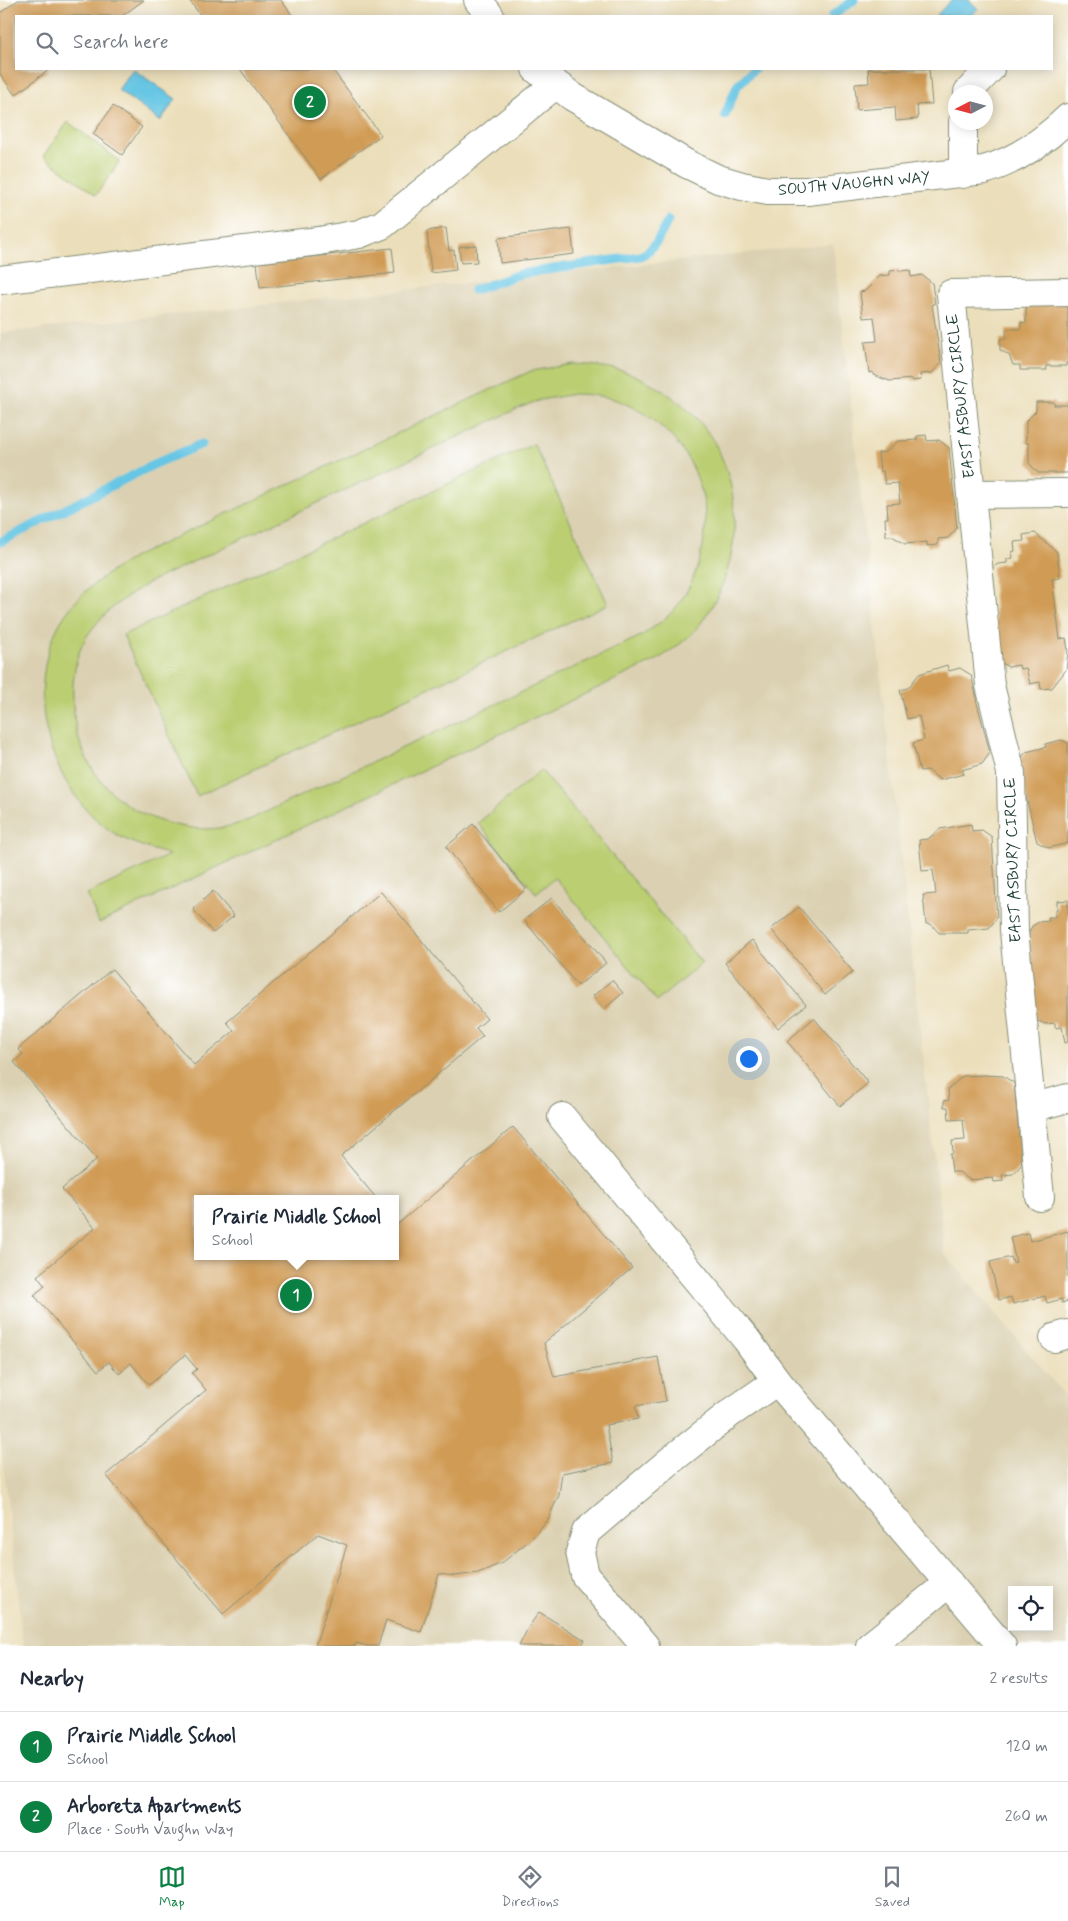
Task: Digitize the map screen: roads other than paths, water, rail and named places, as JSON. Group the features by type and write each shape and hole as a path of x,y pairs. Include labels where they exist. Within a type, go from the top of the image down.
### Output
{"street":[{"path":"478,0 489,15"},
{"path":"975,85 989,70"},
{"path":"0,280 318,241 359,234 382,225 389,220 545,77"},
{"name":"SOUTH VAUGHN WAY","path":"545,77 587,106 686,164 718,179 768,191 807,191 964,174 990,168 1009,161 1039,143 1067,120"},
{"path":"963,130 964,174"},
{"name":"EAST ASBURY CIRCLE","path":"1040,1197 1014,931 1011,773 990,685 951,294 1068,292"},
{"name":"EAST ASBURY CIRCLE","path":"971,494 1068,493"},
{"path":"1031,1108 1068,1098"},
{"path":"562,1117 746,1339 777,1381 1002,1646"},
{"path":"645,1646 585,1575 580,1552 586,1532 728,1414 777,1381"},
{"path":"870,1646 949,1583"}],"water":[{"path":"951,0 969,0 978,9 972,15 937,15"},
{"path":"132,70 134,70 176,99 160,121 118,90"}],"waterway":[{"path":"833,15 854,0"},
{"path":"725,115 737,86 753,70"},
{"path":"474,290 520,274 640,256 654,246 668,220"},
{"path":"0,542 159,462 202,444"}],"place":[{"name":"Arboreta Apartments","path":"310,102"},
{"name":"Prairie Middle School","path":"296,1295"}]}
